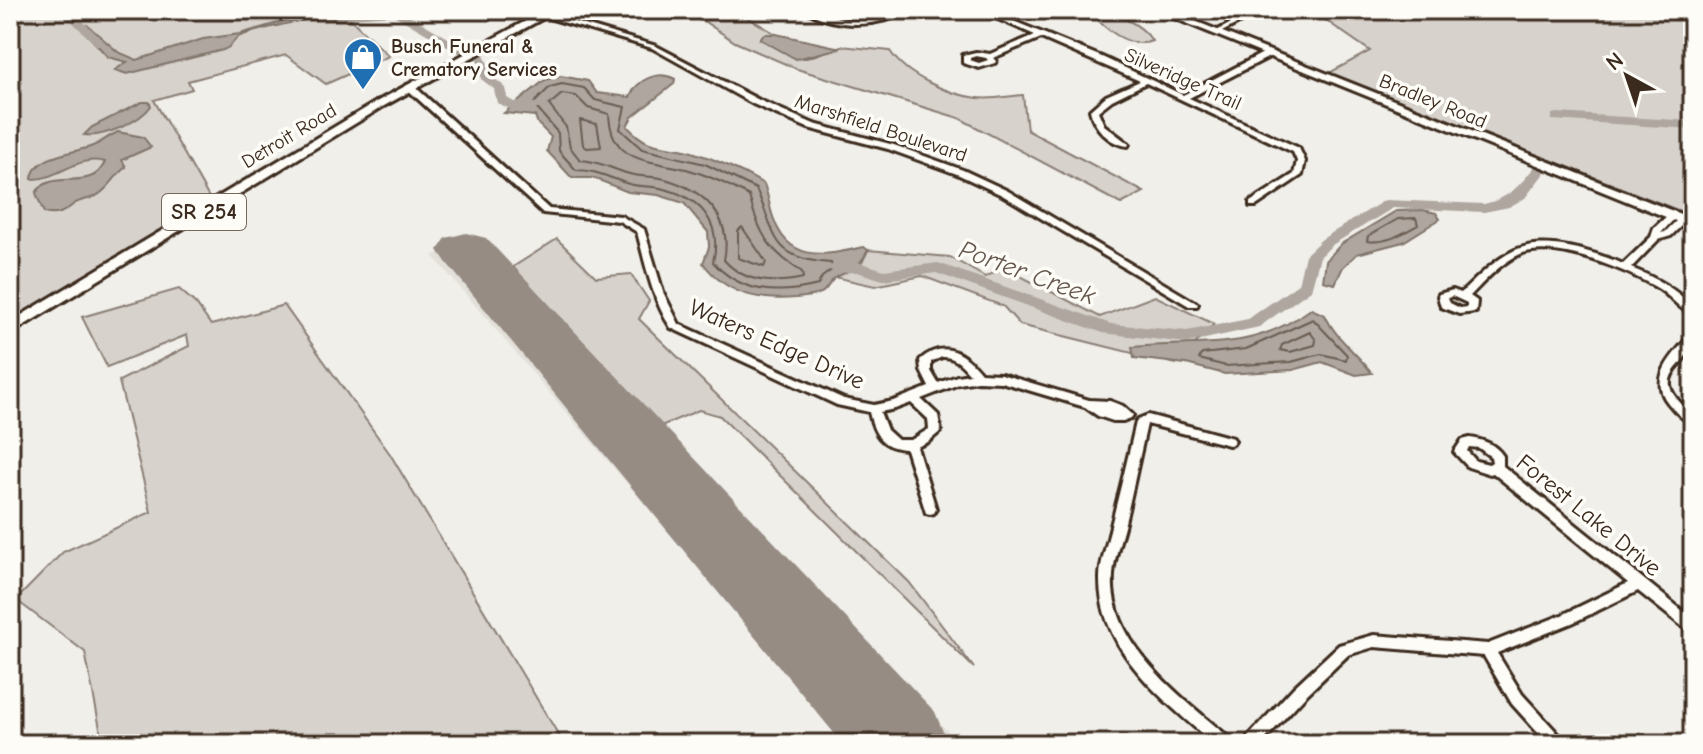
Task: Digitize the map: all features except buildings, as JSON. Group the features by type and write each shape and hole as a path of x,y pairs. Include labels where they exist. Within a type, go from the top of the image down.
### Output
{"main road":[{"name":"Bradley Road","path":"1159,10 1682,220"},
{"name":"Detroit Road","path":"10,329 410,87 548,13"}],"street":[{"path":"808,10 831,20 853,24 908,10"},
{"name":"Silveridge Trail","path":"980,10 1184,97 1296,150 1301,161 1298,175 1253,204"},
{"path":"1216,33 1260,10"},
{"name":"Marshfield Boulevard","path":"548,13 654,47 756,102 811,126 891,147 960,172 1005,193 1193,304"},
{"path":"990,57 1042,35"},
{"path":"1184,97 1268,54"},
{"path":"1125,144 1103,131 1096,121 1094,110 1109,98 1145,81"},
{"name":"Waters Edge Drive","path":"410,87 546,211 621,219 641,231 665,313 675,326 841,402 874,409 913,398 935,387 978,377 1001,378 1089,404"},
{"path":"1624,269 1655,238 1668,234 1682,220"},
{"path":"1464,296 1507,259 1524,249 1549,247 1585,255 1624,269 1686,302 1693,313"},
{"path":"1693,338 1664,374 1664,388 1672,402 1693,420"},
{"path":"935,387 926,371 925,360 934,354 947,352 962,357 978,377"},
{"path":"874,409 877,427 883,438 900,446 921,441 935,431 934,418 913,398"},
{"path":"1226,744 1156,682 1131,654 1115,624 1106,595 1106,575 1142,422 1148,419 1229,441"},
{"path":"910,444 930,509"},
{"name":"Forest Lake Drive","path":"1495,467 1693,627"},
{"path":"1251,744 1299,692 1344,650 1374,641 1488,650 1567,619 1639,584"},
{"path":"1488,650 1517,699 1558,744"}],"shaded area":[{"path":"10,10 341,10 389,56 326,84 286,55 188,81 192,89 154,100 212,203 10,325"},
{"path":"668,10 735,10 776,34 764,34 760,39 796,58 807,58 841,46 890,51 917,76 954,93 983,98 1023,95 1027,130 1144,192 1121,204 959,118 797,69 735,42 705,22"},
{"path":"1090,10 1125,19 1152,41 1126,40 1109,30"},
{"path":"1329,10 1693,10 1693,216 1329,73 1370,51 1318,15"},
{"path":"471,235 960,744 849,744 433,256"},
{"path":"557,239 596,277 631,274 649,301 639,319 909,582 974,668 720,416 699,410 661,426 513,267"},
{"path":"868,250 950,257 985,277 1005,268 1100,317 1155,296 1214,324 1176,364 1020,325 1003,306 922,276 875,286 834,277 861,265"},
{"path":"179,289 196,304 211,325 284,305 390,454 564,744 103,744 85,652 16,600 63,552 151,512 119,381 189,346 187,335 107,367 82,317"}],"water":[{"path":"308,14 364,14 348,18 316,18 262,30 237,38 223,50 127,74 115,70 127,62 108,57 81,28 87,25 118,52 137,60 203,39 240,34"},
{"path":"764,34 841,48 796,59 760,39"},
{"path":"662,75 675,79 674,84 632,117 627,126 635,134 649,143 718,161 764,184 779,230 787,242 797,249 821,254 864,247 868,250 865,256 855,267 815,295 769,298 733,289 712,274 703,263 709,247 708,232 684,203 658,195 628,192 594,178 572,178 547,151 551,137 538,124 535,116 504,113 545,80 561,76 588,81 597,93 630,97 638,85 649,78"},
{"path":"142,102 149,102 151,106 130,123 101,134 84,135 92,127"},
{"path":"118,132 143,137 151,147 122,160 126,167 98,195 77,202 60,213 44,213 36,193 43,186 61,180 91,177 105,162 86,161 51,176 32,179 39,165 46,160 94,146"},
{"path":"1396,211 1436,213 1440,219 1403,242 1357,254 1343,267 1335,284 1323,281 1326,261 1341,244"},
{"path":"1311,309 1325,315 1340,338 1372,373 1356,375 1322,362 1293,370 1225,374 1186,364 1134,358 1132,347 1224,342 1267,333"}],"waterway":[{"name":"Porter Creek","path":"65,10 101,44"},
{"name":"Porter Creek","path":"339,16 396,12 465,52"},
{"name":"Porter Creek","path":"480,56 487,79 500,88 501,100 512,106 536,106"},
{"name":"Porter Creek","path":"1557,117 1693,125"},
{"name":"Porter Creek","path":"835,268 858,267 883,275 938,268 1109,329 1187,337 1253,323 1305,286 1313,255 1327,242 1390,203 1484,208 1504,204 1520,195 1541,168"}],"runway":[{"path":"466,250 902,744"}],"place":[{"name":"Busch Funeral & Crematory Services","path":"363,91"}]}
